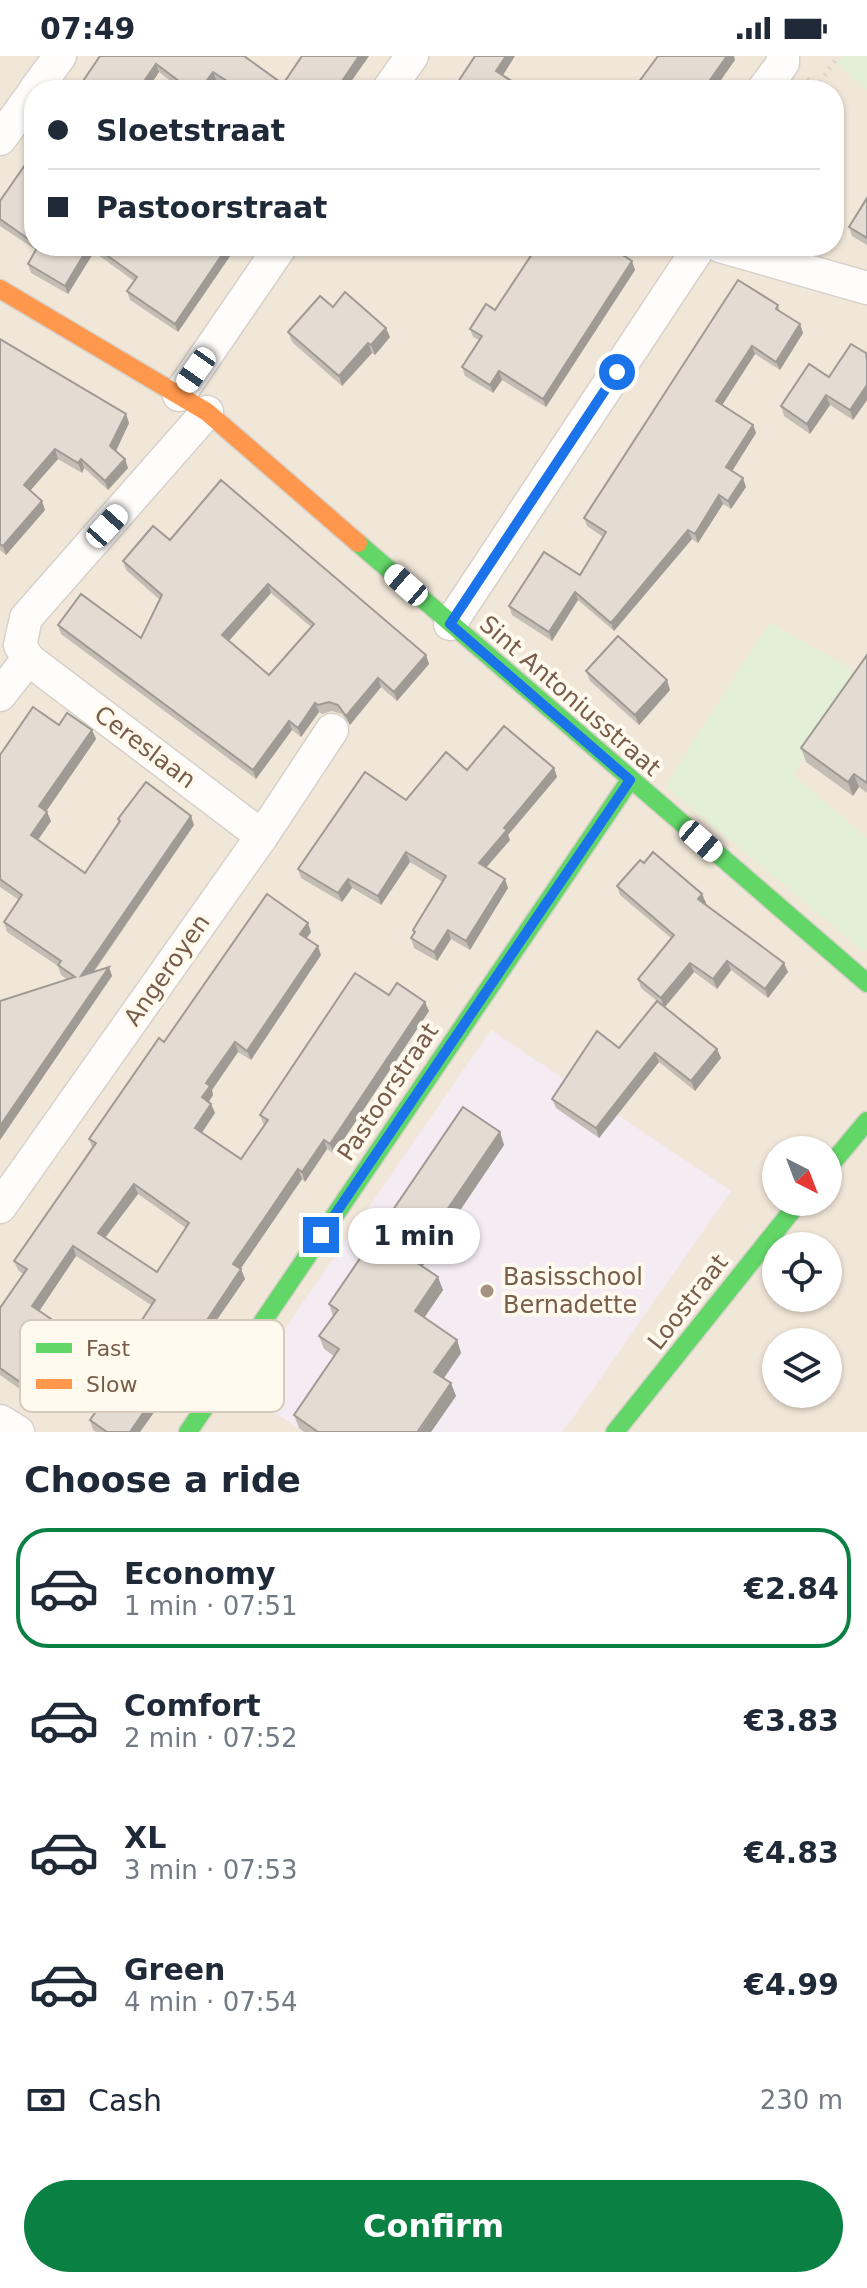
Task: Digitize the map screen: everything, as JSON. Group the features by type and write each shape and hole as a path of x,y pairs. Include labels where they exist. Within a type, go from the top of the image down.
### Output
{"street":[{"path":"43,80 60,56"},
{"path":"395,80 412,56"},
{"path":"770,80 783,63 783,56"},
{"path":"0,139 24,106"},
{"path":"179,395 274,256"},
{"path":"450,624 693,256"},
{"path":"755,256 867,288"},
{"name":"Sint Antoniusstraat","path":"0,289 207,412 867,983"},
{"path":"0,695 28,659 20,645 26,618 207,412"},
{"name":"Cereslaan","path":"28,659 262,836"},
{"name":"Angeroyen","path":"0,1207 262,836 332,730"},
{"name":"Pastoorstraat","path":"264,1320 630,780"},
{"path":"842,1151 867,1121"},
{"name":"Loostraat","path":"615,1432 788,1216"},
{"name":"Pastoorstraat","path":"188,1432 202,1412"}],"shaded area":[{"path":"0,56 867,56 867,1432 0,1432"},
{"name":"Basisschool Bernadette","path":"491,1030 731,1191 561,1432 304,1432 274,1412 284,1412 284,1330"}],"green space":[{"path":"842,56 867,56 867,90 837,64"},
{"path":"770,622 856,672 793,775 867,838 867,949 864,952 665,786"}],"building":[{"path":"100,56 244,56 277,80 225,80 213,72 207,80 178,80 156,64 145,80 84,80"},
{"path":"302,56 359,56 343,80 286,80"},
{"path":"475,56 506,56 496,71 510,80 459,80"},
{"path":"658,56 727,56 710,80 640,80"},
{"path":"24,166 24,236 0,219 0,201"},
{"path":"867,198 867,238 849,227"},
{"path":"32,256 83,256 65,286 28,264"},
{"path":"108,256 221,256 175,324 127,291 137,277"},
{"path":"531,256 624,256 632,261 543,399 499,371 490,385 462,367 482,336 470,329 486,304 495,310"},
{"path":"738,280 778,305 776,309 800,324 776,362 752,346 716,401 753,425 726,467 743,478 728,501 719,495 695,534 688,530 611,623 575,592 549,632 509,606 544,552 580,575 606,532 584,518"},
{"path":"345,292 386,328 339,376 288,332 320,296 333,307"},
{"path":"0,339 126,414 110,446 125,459 105,481 81,459 78,463 55,449 24,485 42,501 3,546 0,544"},
{"path":"851,344 866,353 867,385 850,410 826,395 807,424 781,406 809,364 829,377"},
{"path":"221,480 426,655 394,692 378,678 346,716 338,705 315,703 298,728 289,721 253,770 58,625 81,594 141,638 162,595 123,561 153,526 170,540","holes":["268,584 314,624 269,675 222,635"]},
{"path":"618,636 667,680 635,715 586,671"},
{"path":"867,655 867,783 854,774 848,782 801,748"},
{"path":"33,707 59,725 67,713 92,730 39,806 47,812 31,835 85,873 120,821 118,819 146,782 191,816 81,976 109,967 0,1126 0,1001 75,977 58,965 61,961 4,922 22,895 0,879 0,755"},
{"path":"504,726 554,768 479,863 505,879 466,941 448,930 434,952 411,938 446,876 406,852 378,896 348,879 338,893 298,869 365,772 406,800 446,752 467,770"},
{"path":"653,852 702,894 698,899 784,963 765,989 727,961 713,979 690,963 661,998 638,979 674,935 617,886 640,860 644,863"},
{"path":"267,894 308,923 300,934 318,946 247,1051 235,1042 206,1083 210,1086 202,1097 211,1104 195,1128 241,1159 268,1120 260,1115 355,973 389,995 397,983 425,1002 330,1144 324,1140 302,1172 298,1169 233,1264 241,1269 207,1320 142,1320 155,1300 73,1246 32,1306 53,1320 20,1320 20,1382 0,1368 0,1308 27,1269 14,1261 96,1143 89,1139 159,1038 164,1042","holes":["134,1184 189,1223 157,1272 98,1233"]},
{"path":"657,1001 717,1049 691,1081 655,1053 596,1128 552,1099 597,1031 619,1048"},
{"path":"463,1107 500,1132 413,1260 438,1277 415,1311 457,1340 434,1372 451,1383 420,1432 318,1432 294,1415 339,1349 319,1336 338,1310 329,1304"},
{"path":"96,1412 144,1412 130,1432 107,1432 90,1420"}],"traffic: fast":[{"path":"358,543 867,983"},
{"path":"264,1320 630,780"},
{"path":"842,1151 867,1121"},
{"path":"615,1432 788,1216"},
{"path":"188,1432 202,1412"}],"traffic: slow":[{"path":"0,289 207,412 358,543"}],"place":[{"name":"Basisschool Bernadette","path":"487,1291"}],"route":[{"path":"321,1235 630,780 450,624 617,372"}]}
